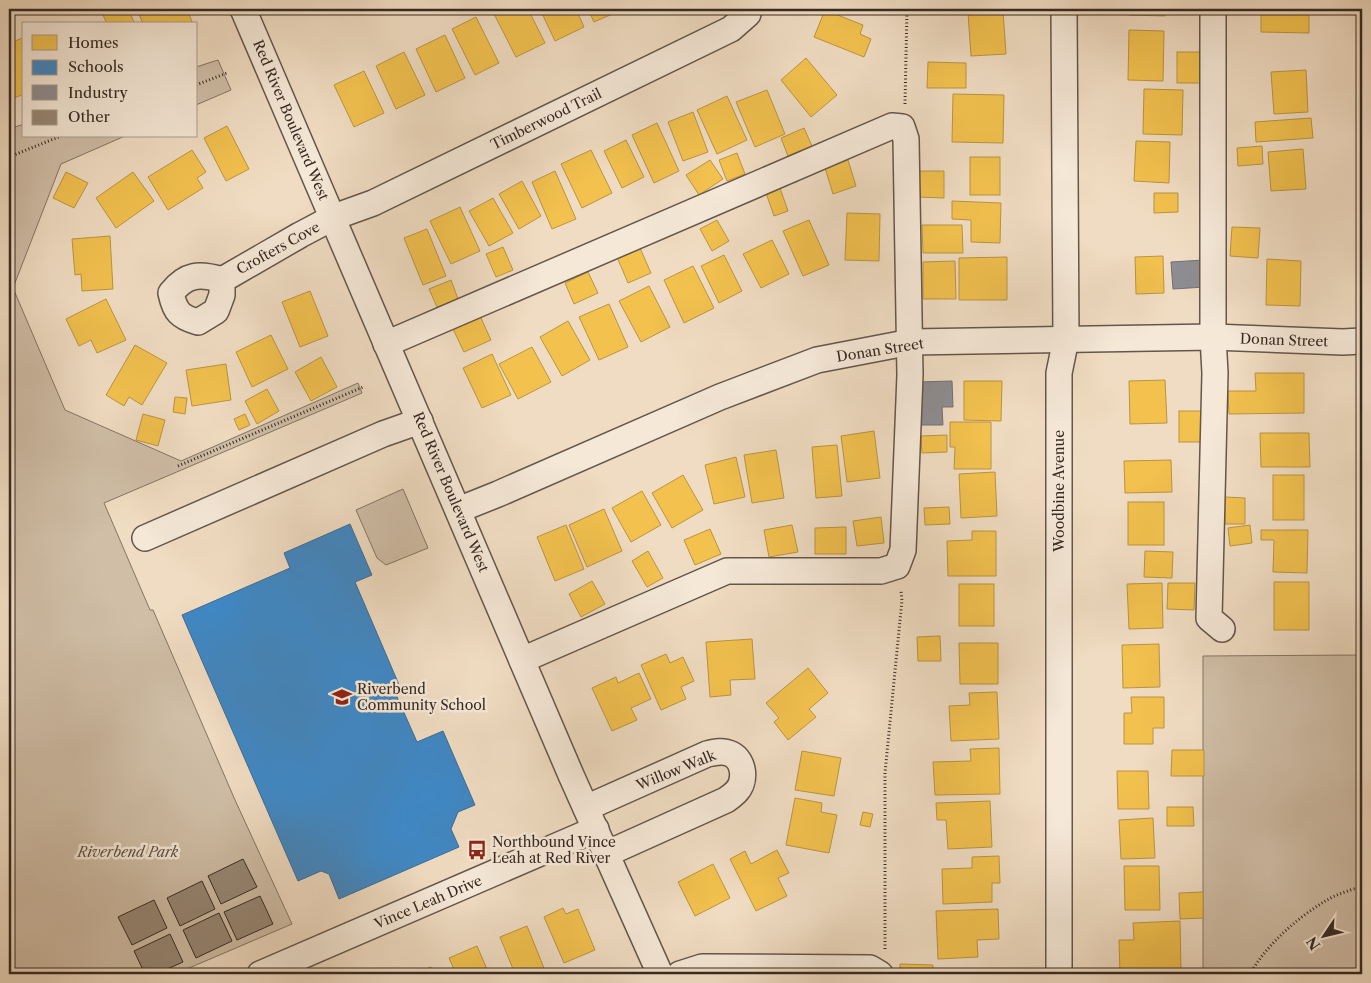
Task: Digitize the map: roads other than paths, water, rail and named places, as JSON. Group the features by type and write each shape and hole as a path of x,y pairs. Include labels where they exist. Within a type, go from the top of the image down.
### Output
{"street":[{"name":"Red River Boulevard West","path":"243,9 334,217 386,344 522,660 660,974"},
{"name":"Timberwood Trail","path":"334,217 373,203 731,28 748,14 749,9"},
{"name":"Woodbine Avenue","path":"1059,974 1059,373 1066,339 1064,9"},
{"path":"1213,9 1213,337 1215,373 1210,618 1222,629"},
{"path":"386,344 892,126 902,127 906,139 911,342 903,550 897,566 881,571 727,570 522,660"},
{"name":"Crofters Cove","path":"222,280 300,234 334,217"},
{"name":"Donan Street","path":"458,510 720,397 817,360 911,342 1213,337 1343,342 1362,341"},
{"path":"145,538 383,434 420,422"},
{"name":"Willow Walk","path":"591,819 707,754 721,751 732,754 741,763 743,776 737,791 726,800 606,854"},
{"name":"Vince Leah Drive","path":"260,974 591,819"},
{"path":"680,974 702,967 870,968 880,974"}],"place":[{"name":"Riverbend Community School","path":"342,697"},
{"name":"Northbound Vince Leah at Red River","path":"477,850"}],"park label":[{"name":"Riverbend Park","path":"128,852"}]}
